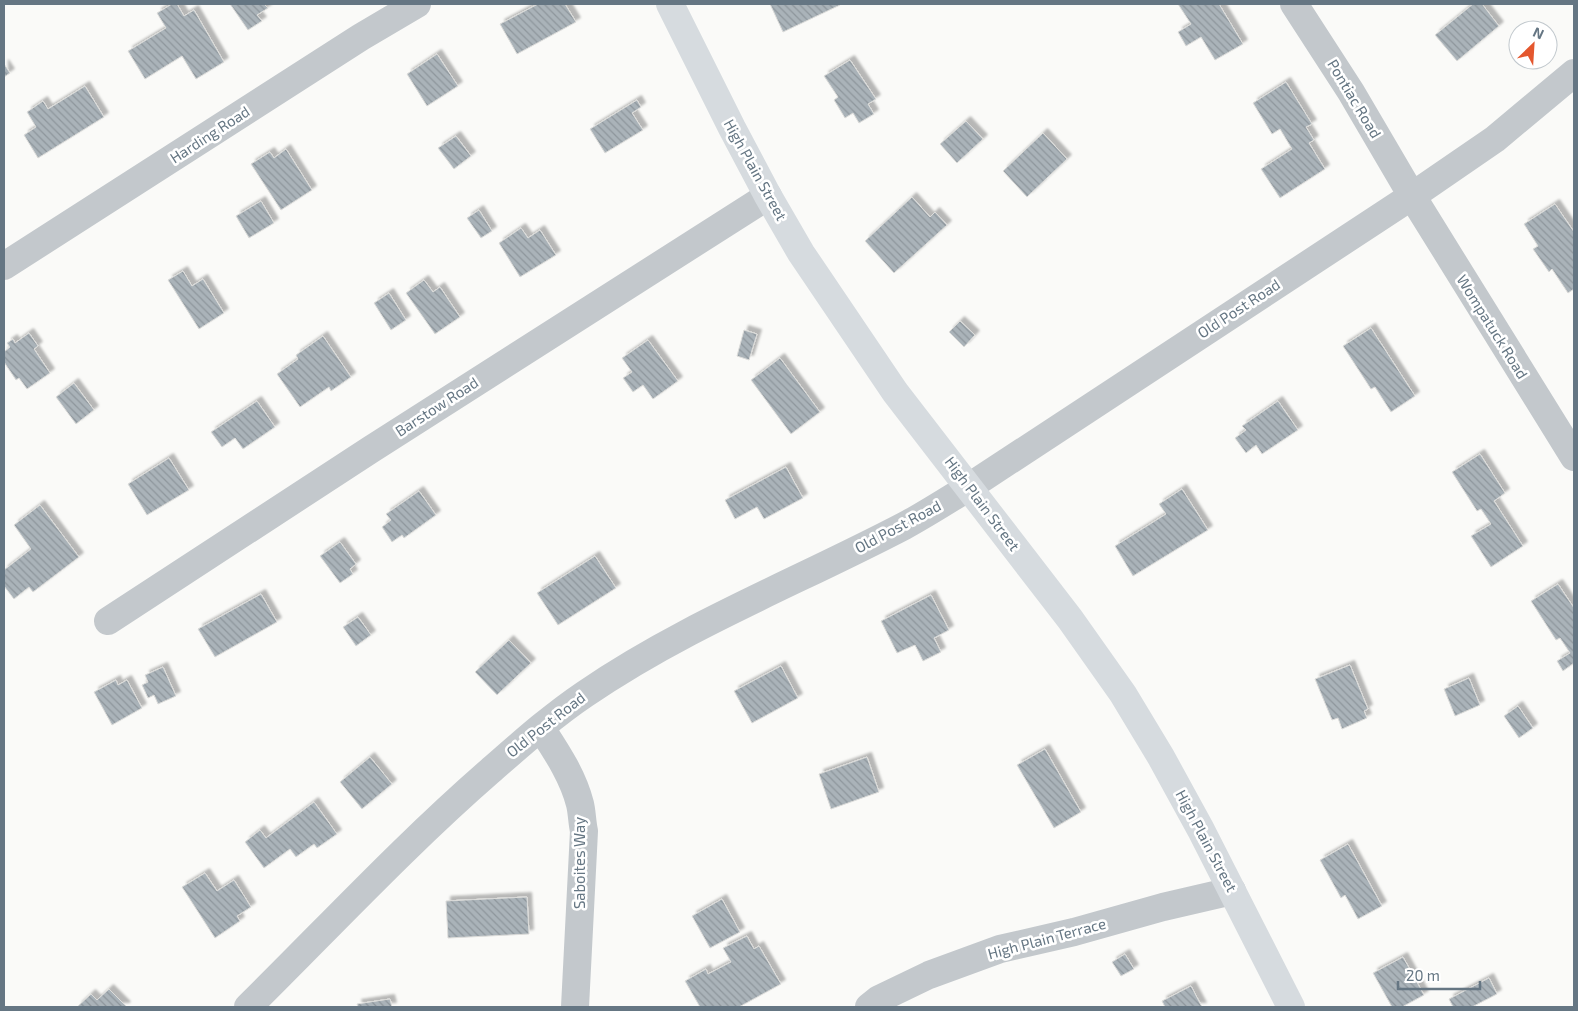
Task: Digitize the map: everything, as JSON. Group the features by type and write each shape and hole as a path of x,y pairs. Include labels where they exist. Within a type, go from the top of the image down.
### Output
{"main road":[{"name":"High Plain Street","path":"670,4 732,128 768,196 801,252 896,392 1080,634 1123,694 1188,806 1291,1007"}],"street":[{"name":"Harding Road","path":"4,266 362,37 417,4"},
{"name":"Pontiac Road","path":"1294,4 1351,92 1412,196"},
{"name":"Old Post Road","path":"248,1007 414,841 469,790 584,694 716,618 905,526 969,487 1412,196 1495,139 1574,73"},
{"name":"Barstow Road","path":"108,621 370,450 768,196"},
{"name":"Wompatuck Road","path":"1412,196 1574,457"},
{"name":"Saboites Way","path":"541,728 563,762 574,788 580,803 584,831 575,1007"},
{"name":"High Plain Terrace","path":"870,1007 879,1000 929,975 1000,949 1232,891"}],"building":[{"path":"172,4 177,4 184,16 194,10 224,62 196,79 182,56 145,79 128,51 166,28 157,13"},
{"path":"230,4 264,4 268,8 257,15 262,21 248,30"},
{"path":"538,4 565,4 576,22 517,54 500,24"},
{"path":"770,4 839,4 840,5 783,32"},
{"path":"1178,4 1219,4 1243,44 1215,60 1201,37 1186,46 1178,32 1191,24"},
{"path":"1473,4 1482,4 1499,26 1457,61 1435,35"},
{"path":"437,54 458,86 427,106 407,74"},
{"path":"850,60 876,99 868,104 874,114 859,123 853,113 845,118 834,100 838,97 824,76"},
{"path":"4,64 10,73 4,77"},
{"path":"1286,82 1312,124 1306,127 1314,140 1309,143 1325,169 1280,198 1261,169 1292,149 1280,129 1272,134 1253,103"},
{"path":"85,86 104,117 38,158 24,135 36,127 27,112 43,101 48,109"},
{"path":"637,100 641,107 632,113 643,130 605,153 590,129"},
{"path":"966,121 983,139 957,163 940,144"},
{"path":"1043,133 1067,159 1027,197 1003,171"},
{"path":"456,136 471,156 454,169 438,148"},
{"path":"286,149 312,190 281,210 251,164 270,152 274,158"},
{"path":"912,197 930,217 935,212 947,225 894,273 865,241"},
{"path":"261,201 274,223 249,238 236,216"},
{"path":"1555,204 1574,232 1574,289 1568,293 1552,269 1549,272 1533,249 1538,246 1524,224"},
{"path":"479,210 492,231 481,238 467,218"},
{"path":"521,228 528,238 540,230 556,255 520,277 499,243"},
{"path":"183,271 192,286 203,279 224,313 199,329 168,280"},
{"path":"424,280 433,292 440,287 460,317 435,334 406,293"},
{"path":"389,293 406,320 391,330 374,303"},
{"path":"960,321 975,335 964,347 949,332"},
{"path":"1371,328 1415,396 1391,412 1375,387 1371,389 1343,346"},
{"path":"744,330 757,334 749,360 737,356"},
{"path":"29,333 38,346 34,349 50,373 27,389 19,378 16,380 4,362 4,352 10,347 7,343 13,339 15,343"},
{"path":"323,336 351,377 331,391 329,387 300,407 277,374 298,359 296,355"},
{"path":"648,340 678,381 653,399 643,385 633,392 623,378 632,372 622,358"},
{"path":"780,358 820,412 791,434 751,380"},
{"path":"74,383 94,410 76,424 56,397"},
{"path":"257,401 275,427 243,449 235,438 222,447 211,432"},
{"path":"1278,401 1298,430 1262,454 1256,445 1246,453 1235,438 1246,430 1242,426"},
{"path":"1480,454 1505,493 1494,501 1523,546 1491,567 1471,536 1491,524 1481,509 1477,511 1452,472"},
{"path":"169,458 189,490 147,515 128,484"},
{"path":"786,467 803,498 764,519 757,507 735,519 725,500"},
{"path":"1182,489 1208,530 1133,576 1115,546 1166,514 1159,504"},
{"path":"419,491 436,515 404,538 402,535 392,542 382,527 391,520 386,514"},
{"path":"40,505 79,557 33,592 29,587 14,599 4,586 4,570 31,549 14,525"},
{"path":"340,542 356,564 350,569 353,574 340,583 320,556"},
{"path":"595,556 616,588 558,625 537,593"},
{"path":"1558,584 1574,608 1574,663 1563,671 1557,661 1570,653 1560,638 1556,640 1531,601"},
{"path":"261,594 277,622 215,657 198,629"},
{"path":"931,595 949,630 934,638 941,652 923,661 915,645 897,653 881,621"},
{"path":"358,617 371,635 356,646 343,627"},
{"path":"509,640 531,663 497,695 475,672"},
{"path":"1350,665 1368,709 1364,711 1367,718 1342,729 1338,718 1332,720 1315,679"},
{"path":"781,666 798,698 752,723 734,691"},
{"path":"163,667 176,696 158,704 154,695 148,698 142,685 148,682 145,675"},
{"path":"1469,678 1480,705 1455,716 1444,689"},
{"path":"116,680 118,685 127,680 142,708 112,725 94,692"},
{"path":"1518,706 1533,728 1519,738 1504,716"},
{"path":"1045,749 1081,812 1054,828 1017,765"},
{"path":"370,757 392,784 362,809 340,782"},
{"path":"867,757 879,792 831,809 819,774"},
{"path":"314,802 337,834 317,848 314,844 296,857 290,849 264,868 245,842 260,830 266,838"},
{"path":"1348,844 1382,906 1358,919 1345,895 1341,898 1320,860"},
{"path":"205,873 217,891 234,880 251,907 237,916 240,921 215,938 182,887"},
{"path":"527,897 529,934 448,938 446,901"},
{"path":"722,899 740,932 710,948 692,916"},
{"path":"747,936 754,949 759,946 781,984 739,1007 700,1007 685,981 706,969 708,974 731,962 723,948"},
{"path":"1125,954 1134,969 1121,976 1112,962"},
{"path":"1403,957 1424,995 1402,1007 1392,1007 1373,973"},
{"path":"1489,978 1497,994 1472,1007 1453,1007 1449,999"},
{"path":"1191,986 1202,1007 1165,1007 1162,1001"},
{"path":"109,989 125,1007 77,1007 91,994 97,1000"},
{"path":"390,999 392,1007 358,1007 357,1004"}]}
